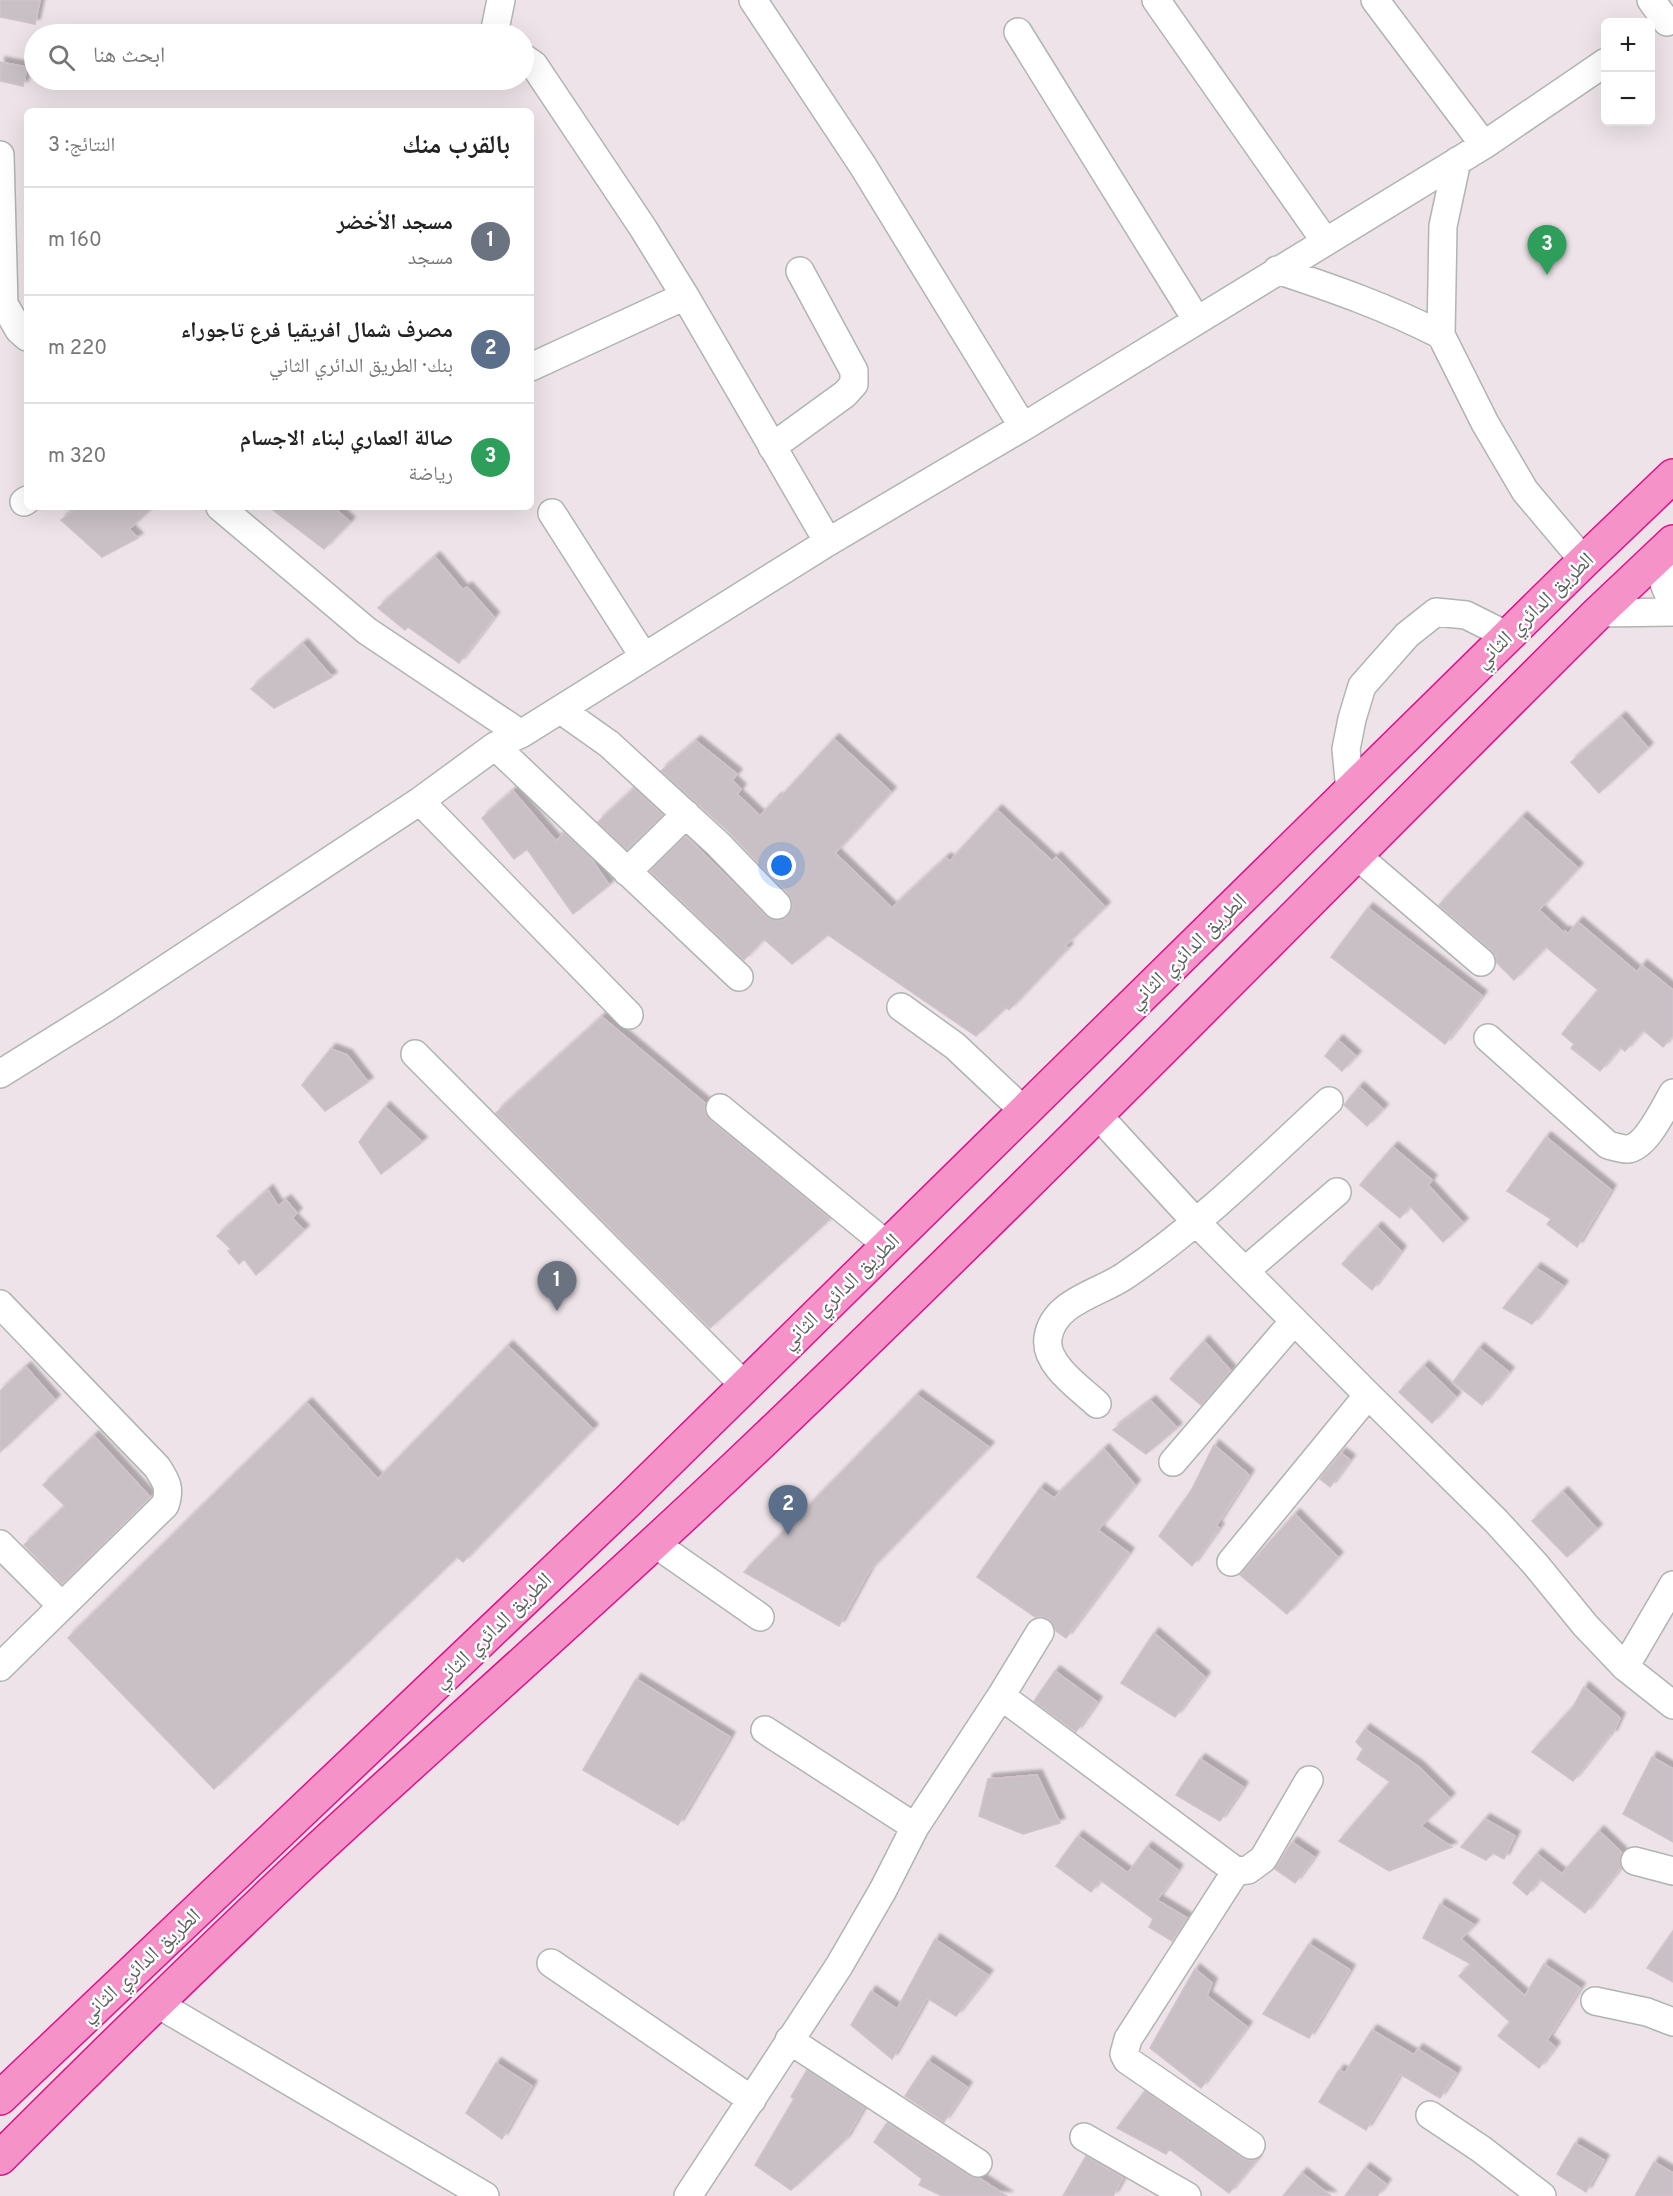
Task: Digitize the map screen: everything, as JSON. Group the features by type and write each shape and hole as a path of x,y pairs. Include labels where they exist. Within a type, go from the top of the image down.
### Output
{"highway":[{"name":"الطريق الدائري الثاني","path":"0,2098 627,1501 1673,476"},
{"name":"الطريق الدائري الثاني","path":"0,2158 156,2002 306,1861 766,1438 1097,1114 1598,613 1673,542"},
{"path":"627,1501 628,1526 639,1538 654,1543"},
{"path":"537,1585 554,1592 561,1599 566,1606 569,1621"}],"street":[{"path":"496,24 501,0"},
{"path":"753,0 863,166 1023,427"},
{"path":"1156,0 1325,241"},
{"path":"1375,0 1484,145"},
{"path":"1651,0 1663,24"},
{"path":"1018,32 1196,319"},
{"path":"534,65 643,228 685,296 828,542"},
{"path":"0,1074 109,1006 420,801 495,746 521,734 561,710 828,542 1023,427 1196,319 1484,145 1601,65"},
{"path":"0,155 19,330 24,334"},
{"path":"1457,161 1443,226 1441,335 1485,423 1525,490 1584,561"},
{"path":"1278,270 1367,300 1441,335"},
{"path":"772,447 845,394 854,384 854,371 800,271"},
{"path":"534,366 685,296"},
{"path":"224,510 367,631 521,734"},
{"path":"552,513 644,657"},
{"path":"1673,547 1663,558 1662,574 1665,588 1673,604"},
{"path":"1350,791 1346,749 1362,686 1407,635 1436,612 1466,615 1508,636"},
{"path":"1598,613 1673,612"},
{"path":"561,710 609,744 718,843 777,905"},
{"path":"495,746 740,977"},
{"path":"420,801 628,1015"},
{"path":"627,872 686,814"},
{"path":"1355,854 1481,962"},
{"path":"901,1007 955,1046 1024,1111"},
{"path":"1488,1038 1608,1145 1628,1149 1663,1133 1673,1094"},
{"path":"415,1054 744,1385"},
{"path":"1097,1404 1052,1361 1048,1336 1056,1321 1078,1299 1119,1281 1196,1221 1329,1101"},
{"path":"720,1108 887,1245"},
{"path":"1097,1114 1196,1221 1294,1321 1496,1521 1585,1625 1625,1667 1673,1705"},
{"path":"1245,1271 1337,1192"},
{"path":"0,1304 157,1467 170,1492 165,1505 0,1667"},
{"path":"1173,1462 1294,1321"},
{"path":"1231,1562 1368,1395"},
{"path":"654,1543 760,1617"},
{"path":"0,1544 62,1606"},
{"path":"1625,1667 1673,1585"},
{"path":"688,2196 839,1966 883,1890 915,1827 1040,1632"},
{"path":"1001,1696 1236,1871 1248,1870 1263,1859 1309,1780"},
{"path":"765,1730 915,1827"},
{"path":"1635,1861 1673,1871"},
{"path":"1236,1871 1128,2039 1124,2054 1127,2060 1251,2145"},
{"path":"551,1963 752,2100"},
{"path":"1594,2001 1647,2012 1673,2022"},
{"path":"156,2002 485,2196"},
{"path":"789,2040 978,2163"},
{"path":"1430,2115 1481,2149 1542,2196"},
{"path":"1084,2137 1187,2196"}],"building":[{"path":"0,0 40,0 35,24 0,17"},
{"path":"0,62 24,66 23,86 0,81"},
{"path":"75,510 150,510 129,529 138,538 102,557 61,520"},
{"path":"273,510 336,510 350,522 324,549"},
{"path":"435,557 463,590 467,587 494,617 459,663 408,627 405,630 378,608"},
{"path":"303,644 332,677 274,708 251,689"},
{"path":"1621,717 1648,748 1599,793 1571,762"},
{"path":"834,739 891,792 835,853 892,908 946,858 950,861 997,810 1052,861 1056,857 1105,907 1065,946 1068,948 1009,1010 1006,1007 976,1036 828,935 792,964 764,939 744,960 650,871 686,836 766,916 773,920 787,917 792,909 792,901 788,894 729,832 661,771 696,741 737,774 732,780 741,789 737,794 760,816 777,798 778,800"},
{"path":"634,789 663,815 627,850 598,822"},
{"path":"513,791 556,841 564,833 590,857 609,885 573,914 527,849 514,859 482,818"},
{"path":"1522,817 1578,868 1539,910 1564,933 1565,931 1568,934 1578,922 1637,972 1642,965 1673,990 1673,1035 1663,1047 1643,1030 1625,1051 1620,1047 1600,1071 1571,1048 1574,1044 1562,1034 1598,990 1546,947 1514,980 1496,962 1496,956 1491,950 1439,905"},
{"path":"1368,908 1482,996 1445,1044 1331,957"},
{"path":"602,1017 705,1103 705,1113 710,1120 830,1219 710,1328 496,1113"},
{"path":"1338,1040 1356,1056 1342,1071 1325,1056"},
{"path":"331,1049 347,1055 368,1082 325,1111 302,1085"},
{"path":"1359,1087 1383,1109 1367,1126 1344,1105"},
{"path":"385,1107 422,1142 381,1174 359,1142"},
{"path":"1546,1137 1611,1190 1577,1247 1547,1224 1551,1219 1507,1191"},
{"path":"1393,1147 1432,1180 1428,1185 1463,1223 1443,1242 1410,1206 1400,1218 1360,1185"},
{"path":"268,1190 278,1206 286,1200 297,1213 292,1218 304,1230 256,1275 244,1259 239,1264 228,1251 231,1249 217,1236"},
{"path":"1377,1227 1401,1251 1372,1290 1342,1264"},
{"path":"1536,1268 1563,1286 1532,1324 1503,1308"},
{"path":"1204,1341 1231,1371 1201,1405 1170,1379"},
{"path":"508,1346 593,1429 463,1562 457,1557 214,1789 68,1638 307,1403 378,1479"},
{"path":"1479,1348 1509,1372 1482,1405 1453,1382"},
{"path":"1424,1366 1456,1397 1432,1423 1399,1392"},
{"path":"26,1367 55,1400 0,1452 0,1391"},
{"path":"917,1395 989,1447 869,1571 839,1626 744,1572"},
{"path":"1151,1401 1177,1428 1146,1454 1113,1430"},
{"path":"94,1436 150,1497 62,1584 24,1545 65,1506 43,1485"},
{"path":"1214,1445 1249,1475 1216,1526 1219,1528 1192,1566 1159,1536 1191,1491"},
{"path":"1104,1449 1135,1485 1098,1530 1129,1553 1066,1638 1056,1631 1049,1619 1041,1616 1035,1617 977,1577 1040,1488 1054,1498"},
{"path":"1341,1453 1350,1460 1330,1487 1320,1479"},
{"path":"1563,1492 1597,1529 1567,1557 1532,1521"},
{"path":"1295,1514 1338,1557 1287,1614 1240,1575"},
{"path":"1154,1633 1205,1677 1175,1717 1121,1683"},
{"path":"1055,1671 1097,1702 1076,1732 1034,1701"},
{"path":"636,1679 730,1737 678,1825 583,1770"},
{"path":"1584,1687 1620,1718 1612,1735 1610,1734 1573,1781 1532,1752 1573,1707"},
{"path":"1365,1729 1419,1767 1450,1798 1421,1826 1452,1847 1389,1871 1339,1841 1390,1782 1357,1759 1363,1749 1356,1742"},
{"path":"1652,1757 1673,1769 1673,1842 1623,1814"},
{"path":"1200,1759 1243,1787 1220,1821 1176,1795"},
{"path":"1037,1775 1060,1823 1023,1834 979,1816 988,1779"},
{"path":"1485,1819 1515,1836 1504,1859 1493,1853 1486,1860 1461,1847"},
{"path":"1599,1831 1622,1853 1621,1867 1585,1913 1540,1879 1527,1895 1513,1883 1537,1854 1562,1874"},
{"path":"1078,1836 1128,1873 1147,1847 1178,1870 1157,1900 1187,1918 1172,1941 1149,1927 1153,1919 1100,1880 1091,1892 1056,1866"},
{"path":"1292,1842 1314,1857 1295,1883 1275,1869"},
{"path":"1440,1904 1474,1925 1461,1939 1525,1996 1544,1964 1580,1988 1547,2040 1555,2047 1539,2068 1498,2036 1510,2022 1459,1976 1471,1964 1423,1938"},
{"path":"1673,1931 1673,1982 1647,1968"},
{"path":"935,1939 988,1975 956,2016 927,1998 892,2059 851,2025 871,1991 897,2009"},
{"path":"1309,1944 1350,1970 1309,2038 1263,2014"},
{"path":"1195,1969 1212,1983 1207,1996 1247,2027 1201,2088 1150,2048"},
{"path":"1372,2030 1414,2055 1418,2049 1456,2073 1440,2098 1400,2074 1366,2130 1319,2102 1339,2070 1345,2073"},
{"path":"928,2061 967,2087 944,2122 905,2096"},
{"path":"496,2063 532,2086 502,2139 466,2113"},
{"path":"807,2070 864,2107 845,2140 791,2190 755,2165 794,2099 791,2097"},
{"path":"1145,2091 1242,2158 1249,2161 1256,2160 1229,2193 1169,2149 1166,2154 1117,2128"},
{"path":"887,2123 969,2176 979,2178 1007,2196 942,2196 919,2185 922,2179 874,2142"},
{"path":"1575,2143 1604,2160 1586,2192 1557,2174"},
{"path":"1086,2156 1123,2178 1113,2196 1063,2196"},
{"path":"1654,2162 1673,2173 1673,2196 1635,2196"},
{"path":"1365,2168 1386,2184 1377,2196 1345,2196"},
{"path":"1302,2173 1331,2196 1283,2196"}],"place":[{"name":"صالة العماري لبناء الاجسام","path":"1547,275"},
{"name":"مسجد الأخضر","path":"557,1311"},
{"name":"مصرف شمال افريقيا فرع تاجوراء","path":"788,1535"}]}
